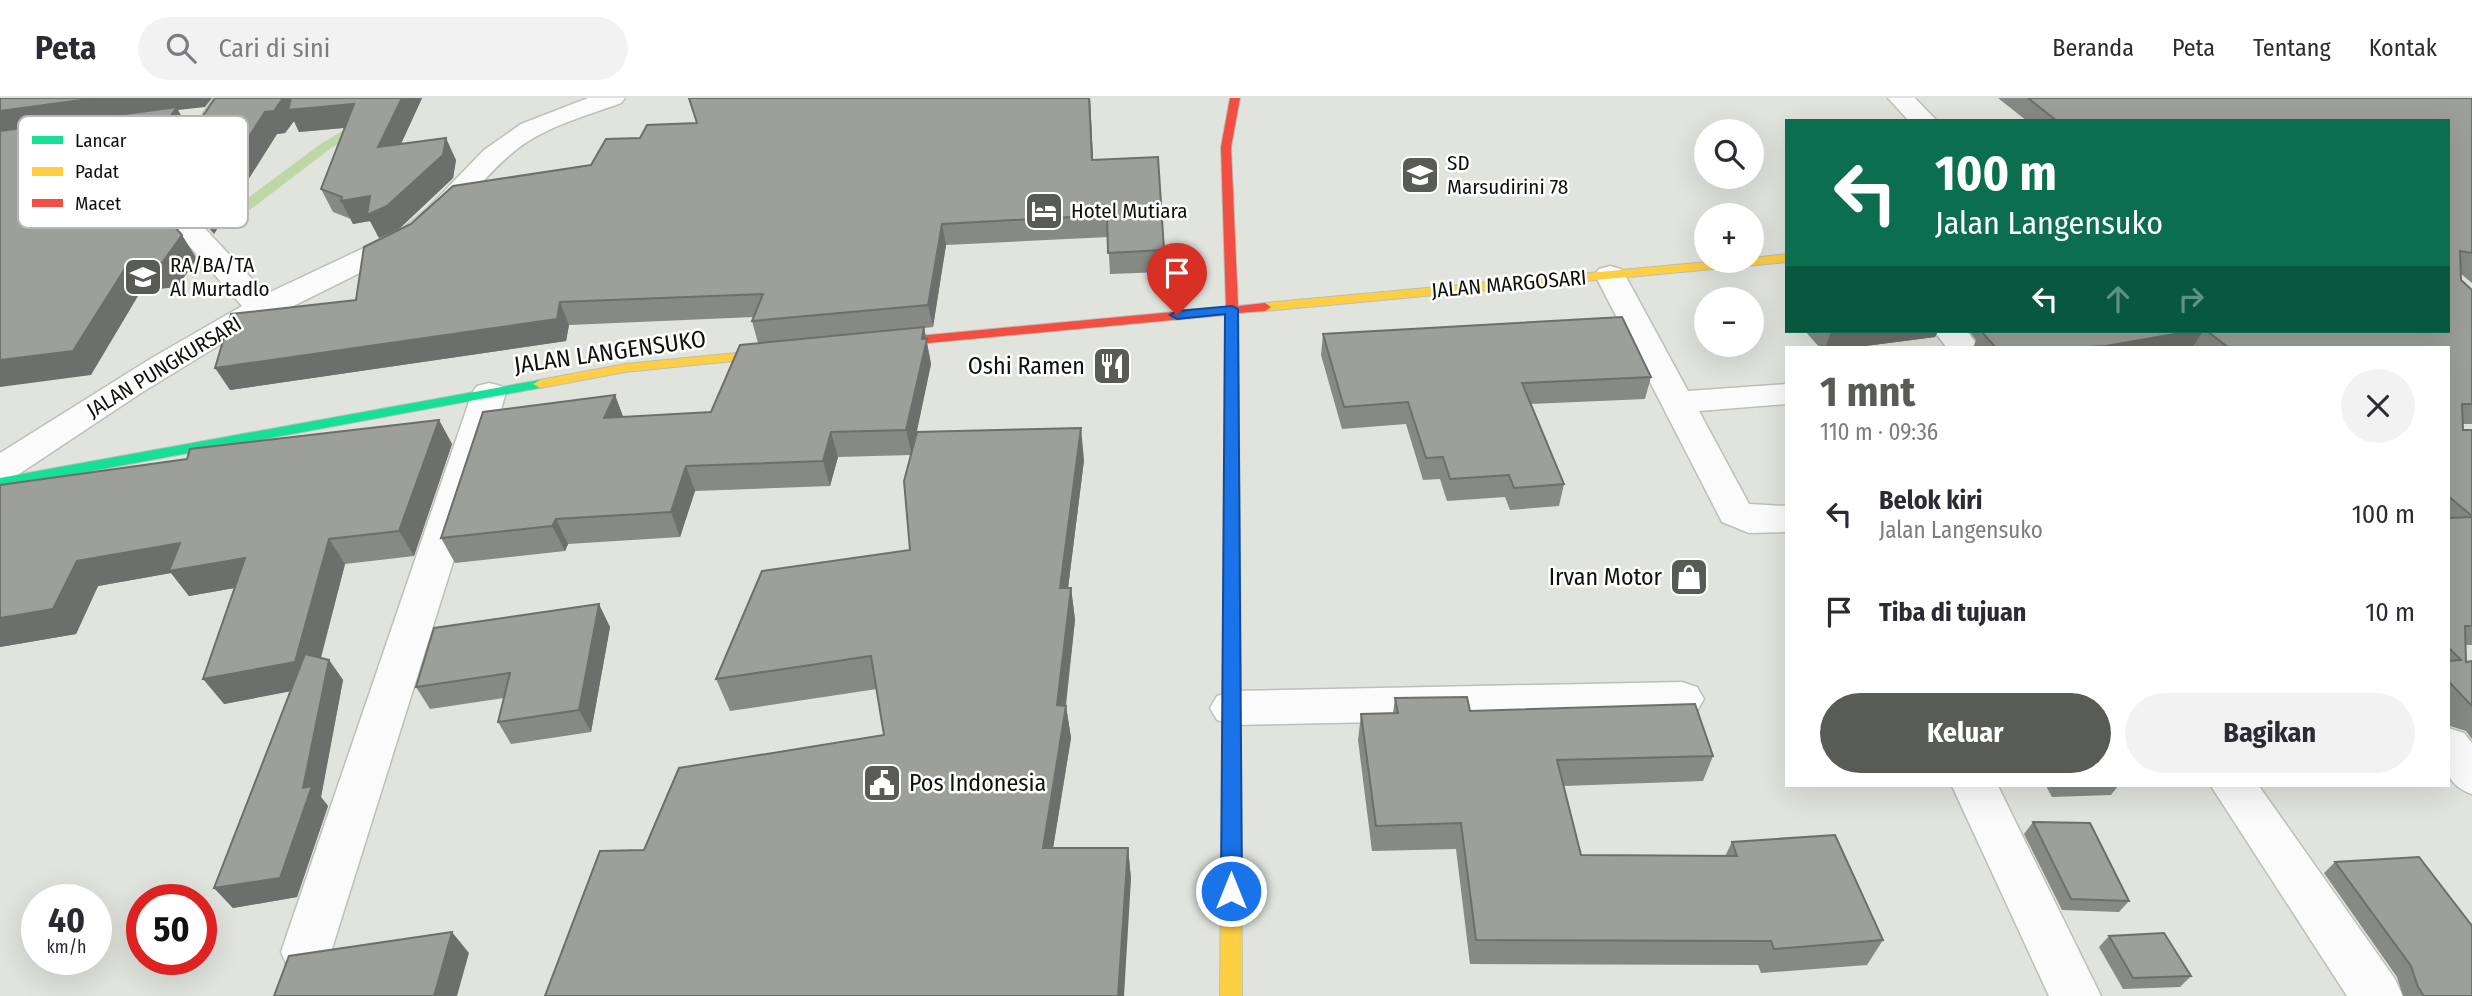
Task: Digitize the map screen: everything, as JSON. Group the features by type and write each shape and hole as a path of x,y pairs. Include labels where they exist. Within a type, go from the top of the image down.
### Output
{"street":[{"name":"JALAN PUNGKURSARI","path":"0,471 132,383 261,308 408,238 433,221 468,180 508,144 533,128 612,98"},
{"path":"1231,996 1232,309 1226,147 1235,98"},
{"path":"1901,98 1922,119"},
{"path":"196,116 221,106"},
{"path":"190,228 261,308"},
{"name":"JALAN MARGOSARI","path":"1232,309 1785,258"},
{"path":"1610,275 1735,513 1749,520 1785,519"},
{"path":"859,346 1232,309"},
{"name":"JALAN LANGENSUKO","path":"0,483 625,368 804,351"},
{"path":"306,952 489,393"},
{"path":"1678,402 1785,394"},
{"path":"1232,708 1682,699"},
{"path":"2450,748 2472,775"},
{"path":"1975,787 2075,996"},
{"path":"2235,787 2377,996"}],"building":[{"path":"0,98 96,98 0,111"},
{"path":"215,98 283,98 274,111 265,112 248,138 248,116 203,116"},
{"path":"291,98 402,98 378,147 446,138 443,155 387,206 367,215 370,196 341,201 342,197 321,189 354,104 288,110"},
{"path":"689,98 1089,98 1092,160 1158,157 1164,250 1108,253 1107,215 942,224 928,305 752,321 763,294 560,302 557,319 215,368 231,314 356,300 364,247 411,224 453,186 591,165 606,139 640,138 647,125 697,123"},
{"path":"2028,98 2472,98 2472,253 2460,251 2461,280 2472,290 2472,404 2462,404 2463,430 2472,430 2472,516 2450,498 2450,346 2226,346 2210,333 2450,333 2450,119 2054,119"},
{"path":"177,107 171,116 111,116"},
{"path":"18,129 18,228 176,228 182,235 162,263 126,267 73,351 0,360 0,131"},
{"path":"1622,317 1651,377 1522,383 1564,484 1514,488 1509,475 1450,479 1443,457 1426,458 1408,402 1344,407 1323,334"},
{"path":"924,327 922,339 927,339 906,430 831,432 823,461 686,466 671,512 556,519 552,526 441,538 483,412 615,395 604,418 711,412 740,345"},
{"path":"1983,333 2181,333 2106,346 1994,346"},
{"path":"439,420 399,531 329,539 295,662 203,679 245,558 169,571 180,543 77,561 53,609 0,618 0,485 187,459 190,449"},
{"path":"1081,428 1060,588 1071,588 1057,705 1066,706 1043,848 1128,848 1118,996 545,996 600,851 644,850 679,768 884,735 871,656 716,679 762,571 910,550 904,481 917,432"},
{"path":"2472,517 2472,626 2465,626 2466,662 2472,661 2472,706 2450,683 2450,661 2461,660 2450,649 2450,518"},
{"path":"599,604 579,710 498,722 510,673 416,687 434,628"},
{"path":"305,654 329,660 303,788 312,786 280,878 217,888 216,884"},
{"path":"1467,697 1470,711 1695,704 1713,756 1557,760 1581,855 1737,856 1732,842 1835,835 1883,940 1774,949 1771,941 1476,940 1461,823 1376,826 1361,714 1398,713 1395,698"},
{"path":"2033,822 2090,823 2129,901 2071,899"},
{"path":"2419,857 2472,926 2472,996 2424,996 2411,966 2335,862"},
{"path":"452,932 434,996 274,996 289,956"},
{"path":"2164,933 2191,976 2133,978 2109,936"}],"waterway":[{"path":"248,204 326,146 360,126"}],"traffic: fast":[{"path":"0,483 540,384"}],"traffic: slow":[{"path":"1265,307 1785,258"},
{"path":"540,384 625,368 788,352"},
{"path":"1231,996 1232,550"}],"traffic: jam":[{"path":"1232,550 1232,309 1226,147 1235,98"},
{"path":"876,344 1265,307"}],"place":[{"name":"SD Marsudirini 78","path":"1420,175"},
{"name":"Hotel Mutiara","path":"1044,211"},
{"name":"RA/BA/TA Al Murtadlo","path":"143,277"},
{"name":"Oshi Ramen","path":"1112,366"},
{"name":"Irvan Motor","path":"1689,577"},
{"name":"Pos Indonesia","path":"882,783"}],"route":[{"path":"1177,315 1232,309 1231,891"}]}
